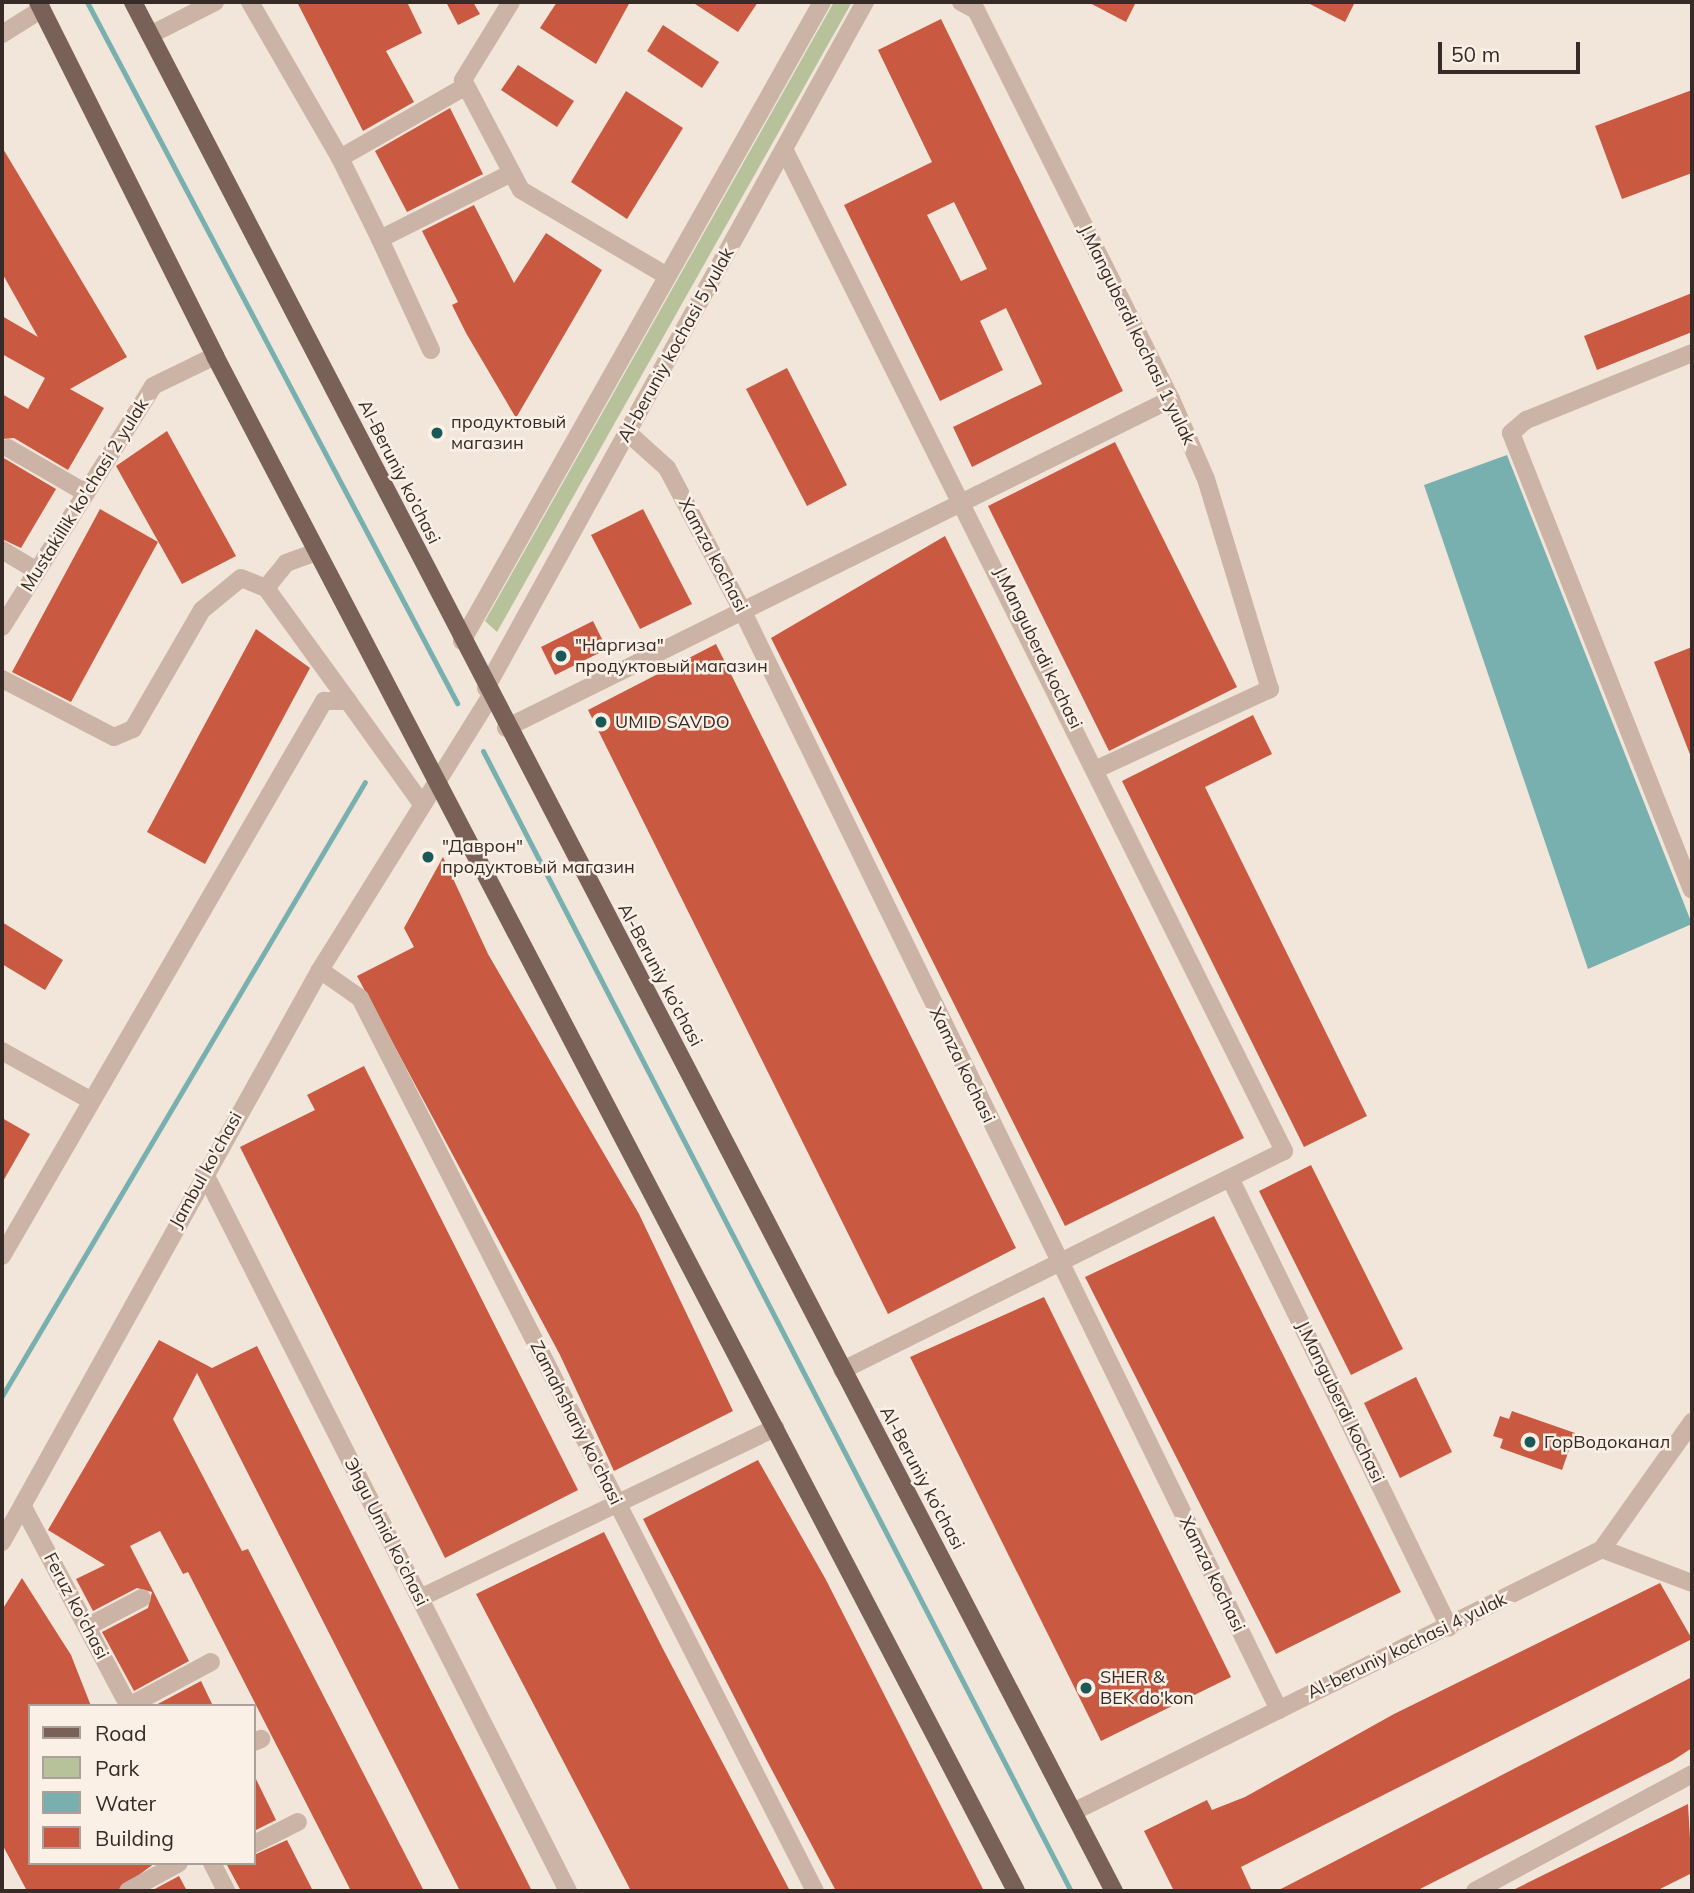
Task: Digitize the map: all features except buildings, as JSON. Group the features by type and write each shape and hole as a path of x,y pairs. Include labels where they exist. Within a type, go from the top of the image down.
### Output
{"main road":[{"name":"Al-Beruniy ko’chasi","path":"133,2 506,728 1114,1891"},
{"path":"40,5 215,356 1016,1891"}],"street":[{"path":"150,35 215,2"},
{"path":"250,2 340,158 431,351"},
{"path":"510,2 463,80 521,190 667,276"},
{"path":"462,641 822,2"},
{"name":"Al-beruniy kochasi 5 yulak","path":"488,692 627,432 865,2"},
{"name":"J.Manguberdi kochasi 1 yulak","path":"961,2 976,10 1171,399 1206,479 1270,689 1097,769"},
{"path":"2,33 40,5"},
{"path":"340,158 466,86"},
{"name":"J.Manguberdi kochasi","path":"784,149 966,502 1284,1151 1230,1178 1449,1627"},
{"path":"380,239 512,173"},
{"path":"1692,353 1526,420 1511,433 1692,889"},
{"name":"Mustakillik ko'chasi 2 yulak","path":"2,627 153,386 215,356"},
{"path":"506,728 1171,399"},
{"name":"Xamza kochasi","path":"627,432 667,468 743,612 1279,1710"},
{"path":"8,448 86,493"},
{"path":"2,550 37,570"},
{"path":"266,588 286,564 317,552"},
{"path":"2,679 114,737 133,729 202,610 242,578 266,588 422,804"},
{"name":"Jambul ko'chasi","path":"2,1542 204,1172 320,970 437,781 488,692"},
{"path":"2,1256 90,1100 324,701 348,701"},
{"name":"Zamahshariy ko'chasi","path":"320,970 360,998 815,1891"},
{"path":"2,1051 90,1100"},
{"name":"Эhgu Umid ko’chasi","path":"204,1172 568,1891"},
{"path":"842,1370 1230,1178"},
{"name":"Al-beruniy kochasi 4 yulak","path":"1073,1812 1602,1549 1692,1422"},
{"path":"420,1598 775,1428"},
{"name":"Feruz ko'chasi","path":"23,1507 128,1704"},
{"path":"1602,1549 1692,1583"},
{"path":"86,1627 142,1598"},
{"path":"133,1704 211,1662"},
{"path":"1475,1891 1692,1774"},
{"path":"256,1843 298,1822"},
{"path":"128,1891 175,1865"},
{"path":"213,1865 226,1891"}],"green space":[{"path":"834,2 852,2 497,632 485,621"}],"water":[{"path":"1507,455 1692,924 1588,969 1424,485"}],"waterway":[{"path":"87,2 457,703"},
{"path":"483,751 1071,1891"},
{"path":"2,1396 365,782"}],"place":[{"name":"продуктовый магазин","path":"437,433"},
{"name":"\"Наргиза\" продуктовый магазин","path":"561,656"},
{"name":"UMID SAVDO","path":"601,722"},
{"name":"\"Даврон\" продуктовый магазин","path":"428,857"},
{"name":"ГорВодоканал","path":"1530,1442"},
{"name":"SHER & BEK do'kon","path":"1086,1688"}]}
